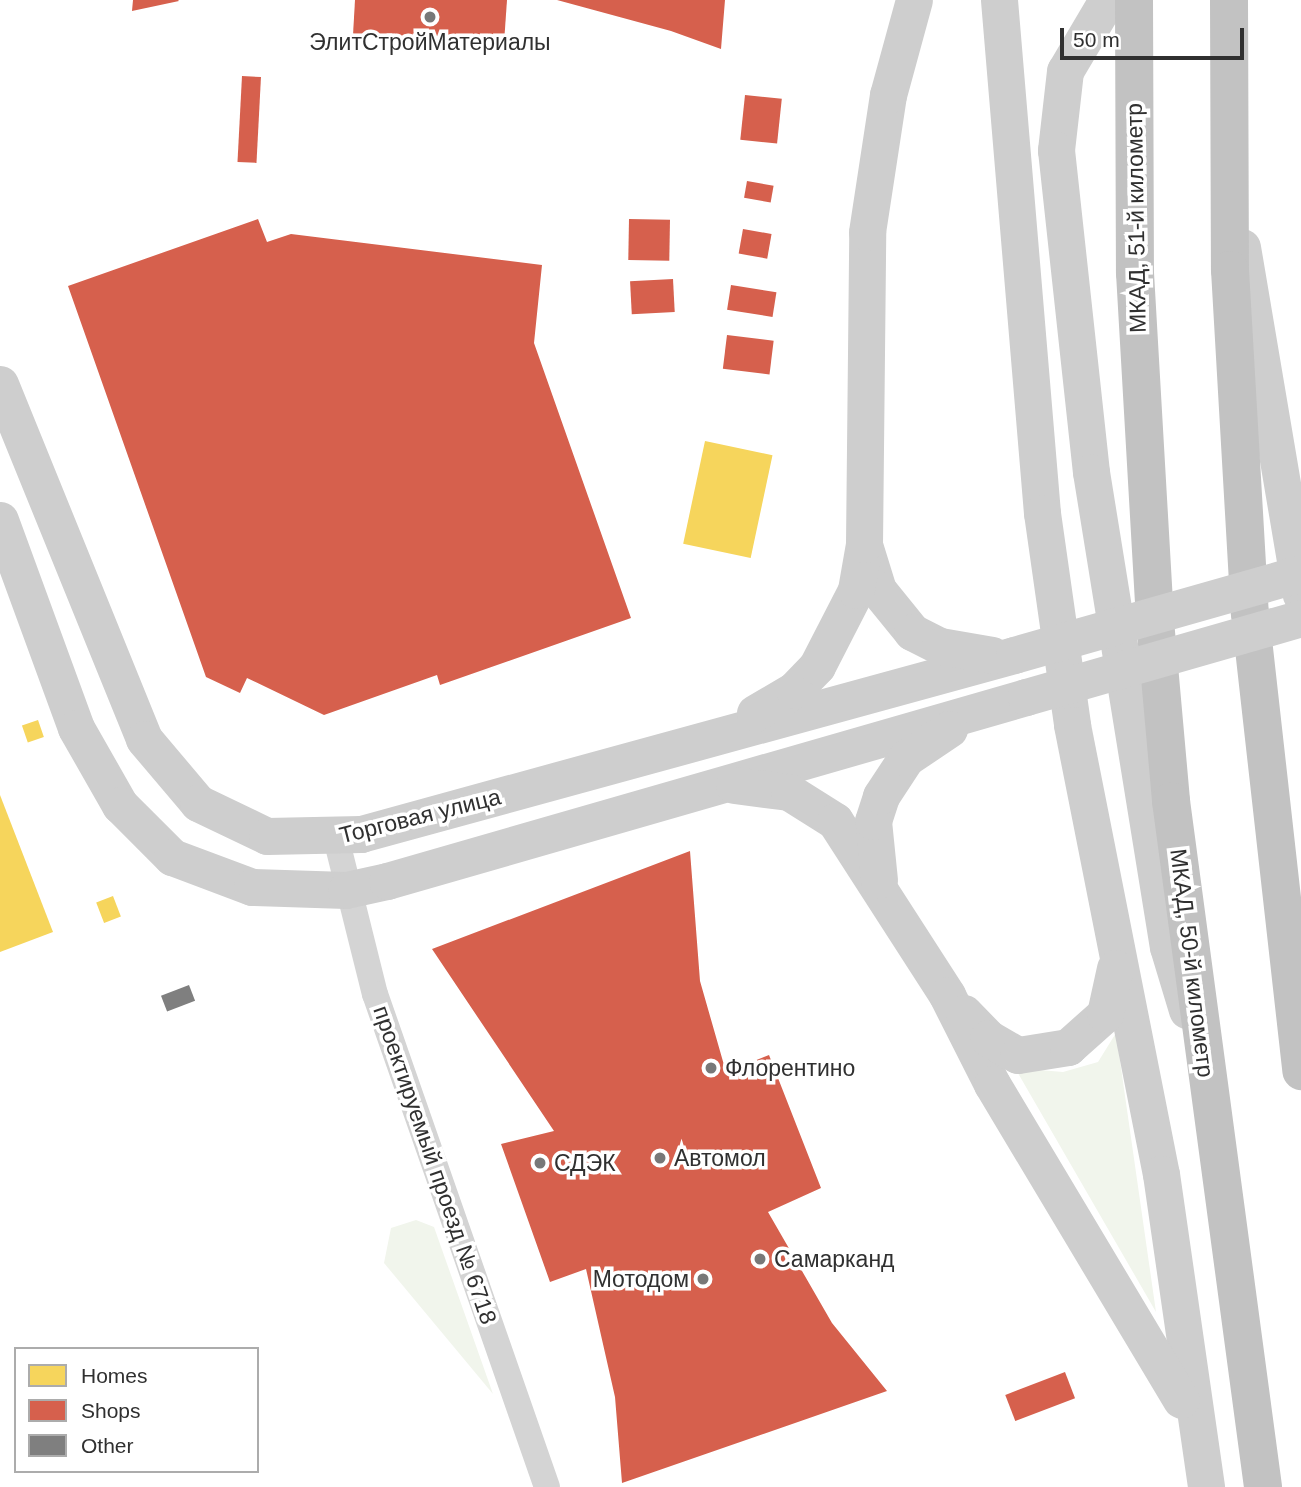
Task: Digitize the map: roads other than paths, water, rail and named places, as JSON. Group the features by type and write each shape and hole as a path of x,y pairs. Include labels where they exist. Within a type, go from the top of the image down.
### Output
{"highway":[{"name":"МКАД, 51-й километр","path":"1134,0 1143,437"},
{"path":"1229,0 1229,175 1238,431 1265,777 1301,1071"},
{"name":"МКАД, 50-й километр","path":"1143,437 1170,787 1263,1487"}],"street":[{"path":"999,0 1042,513 1072,725 1161,1174 1196,1434 1206,1487"},
{"path":"1008,109 1027,0"},
{"path":"1107,0 1075,46 1055,123 1081,384 1168,947 1206,1072"},
{"path":"718,735 794,690 817,666 852,601 864,544 867,232 910,12"},
{"path":"1229,175 1301,594"},
{"name":"Торговая улица","path":"0,384 123,692 166,772 236,826 267,836 336,838 1014,655 1301,573"},
{"path":"0,520 76,729 96,770 145,835 172,857 220,879 286,891 346,890 688,790 1301,618"},
{"path":"864,544 878,590 912,632 974,654 1014,655"},
{"path":"880,884 873,821 892,774 906,758 977,710"},
{"path":"688,790 751,784 812,802 835,821 880,884 947,995 992,1084 1167,1369 1196,1434"},
{"name":"проектируемый проезд № 6718","path":"336,838 346,890 375,994 547,1487"},
{"path":"947,995 988,1038 1018,1055 1068,1047 1105,1014 1115,987 1115,939"}],"place":[{"name":"ЭлитСтройМатериалы","path":"430,17"},
{"name":"Флорентино","path":"711,1068"},
{"name":"Автомол","path":"660,1158"},
{"name":"СДЭК","path":"540,1163"},
{"name":"Самарканд","path":"760,1259"},
{"name":"Мотодом","path":"703,1279"}]}
